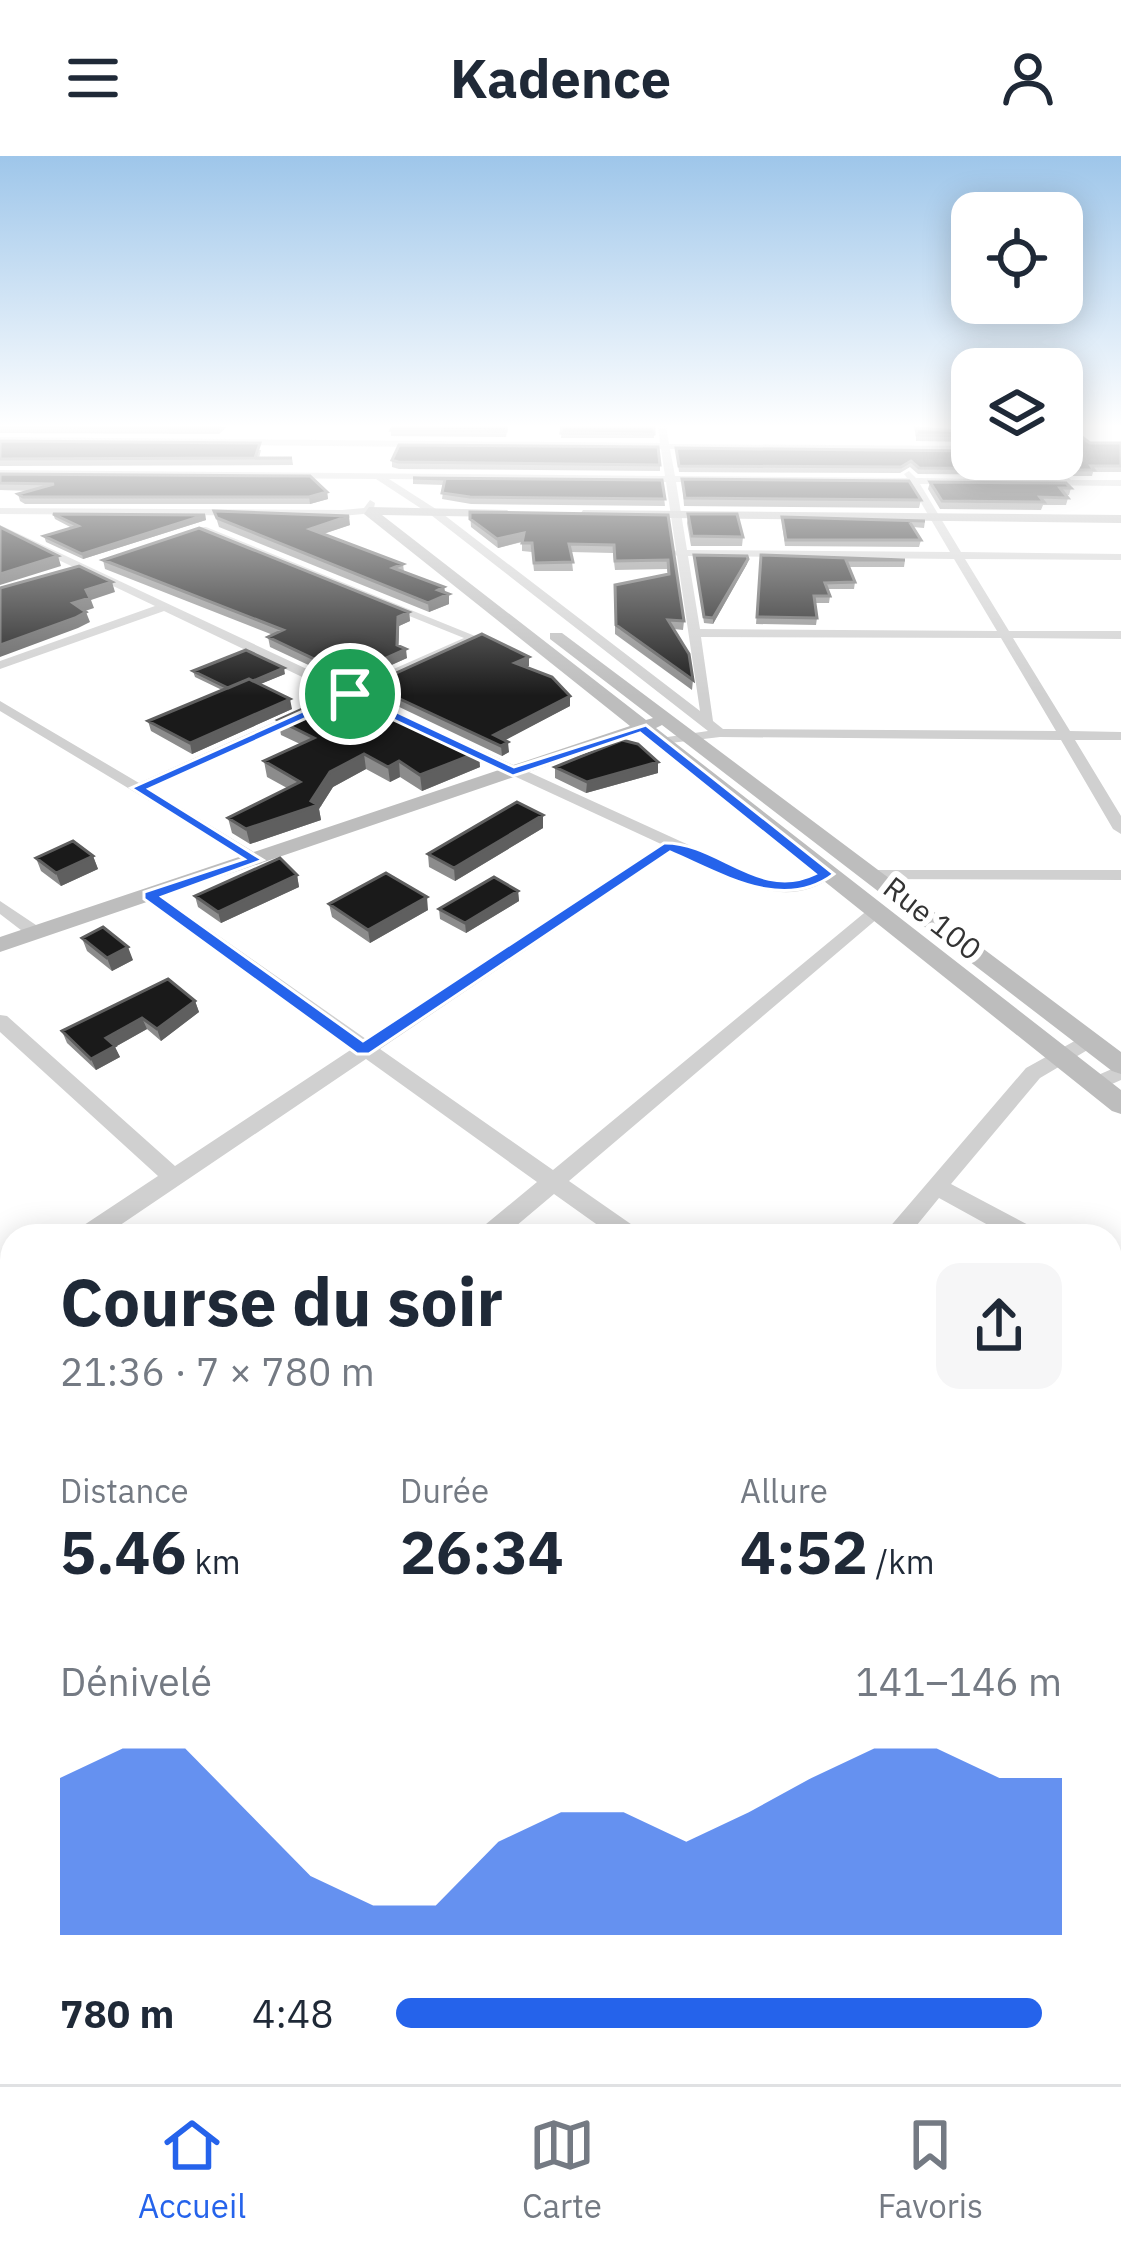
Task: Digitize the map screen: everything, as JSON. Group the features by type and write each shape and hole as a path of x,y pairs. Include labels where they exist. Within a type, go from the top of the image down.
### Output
{"street":[{"path":"3,531 62,516"},
{"path":"182,536 243,516"},
{"name":"Rue 100","path":"380,516 650,735 1121,1104"},
{"path":"400,516 1121,1068 1096,1084"},
{"path":"439,516 708,718 720,733"},
{"path":"674,516 708,718"},
{"path":"802,516 1121,519"},
{"path":"933,518 1121,829"},
{"path":"138,788 474,638 202,529"},
{"path":"3,531 390,713"},
{"path":"679,553 1121,556"},
{"path":"62,574 102,561"},
{"path":"0,665 163,607"},
{"path":"694,633 1121,635"},
{"path":"0,704 256,860"},
{"path":"650,735 665,720"},
{"path":"431,733 756,882 794,890 826,874"},
{"path":"0,945 513,772 650,735 1121,736"},
{"path":"104,1224 669,846"},
{"path":"870,875 1121,875"},
{"path":"150,896 613,1224"},
{"path":"0,907 36,933"},
{"path":"502,1224 875,913"},
{"path":"0,1022 173,1178"},
{"path":"904,1224 1033,1072 1089,1040"},
{"path":"936,1186 1006,1224"}],"building":[{"path":"57,516 202,516 82,554 44,536 78,526"},
{"path":"349,516 310,529 403,564 393,568 444,587 438,590 449,594 428,603 217,518"},
{"path":"668,516 684,621 668,620 689,654 693,680 616,625 615,585 669,574 668,560 615,561 614,545 569,544 573,562 534,563 532,543 522,543 524,533 497,539 470,519"},
{"path":"688,516 738,516 743,537 692,536"},
{"path":"782,517 925,521 909,521 921,540 786,540"},
{"path":"0,527 58,556 0,574"},
{"path":"199,528 409,612 398,617 397,645 406,649 348,675 268,637 283,630 103,560"},
{"path":"694,555 748,559 713,618 704,617"},
{"path":"761,555 905,560 846,560 855,582 825,583 830,596 814,596 817,618 757,617"},
{"path":"79,566 112,582 86,590 90,598 73,603 86,612 0,645 0,588"},
{"path":"482,634 529,657 515,663 552,677 570,696 494,735 508,742 501,746 370,685"},
{"path":"246,650 284,668 228,688 193,671"},
{"path":"249,679 290,699 190,743 148,721"},
{"path":"347,689 479,752 420,775 399,761 388,767 364,754 330,772 311,801 318,805 246,829 228,818 300,782 264,761 314,738 278,720"},
{"path":"622,740 638,744 658,762 587,782 555,767"},
{"path":"517,802 543,815 454,868 428,854"},
{"path":"73,841 93,856 56,873 36,858"},
{"path":"280,858 297,875 218,912 195,896"},
{"path":"386,873 427,897 368,930 329,904"},
{"path":"494,877 518,891 465,923 439,909"},
{"path":"103,927 128,947 107,958 82,938"},
{"path":"168,979 195,1001 157,1029 142,1018 106,1038 115,1046 91,1059 62,1031"}],"route":[{"path":"350,694 513,772 641,728 826,874 794,890 756,882 669,846 363,1050 150,896 256,860 138,788 350,694"}]}
